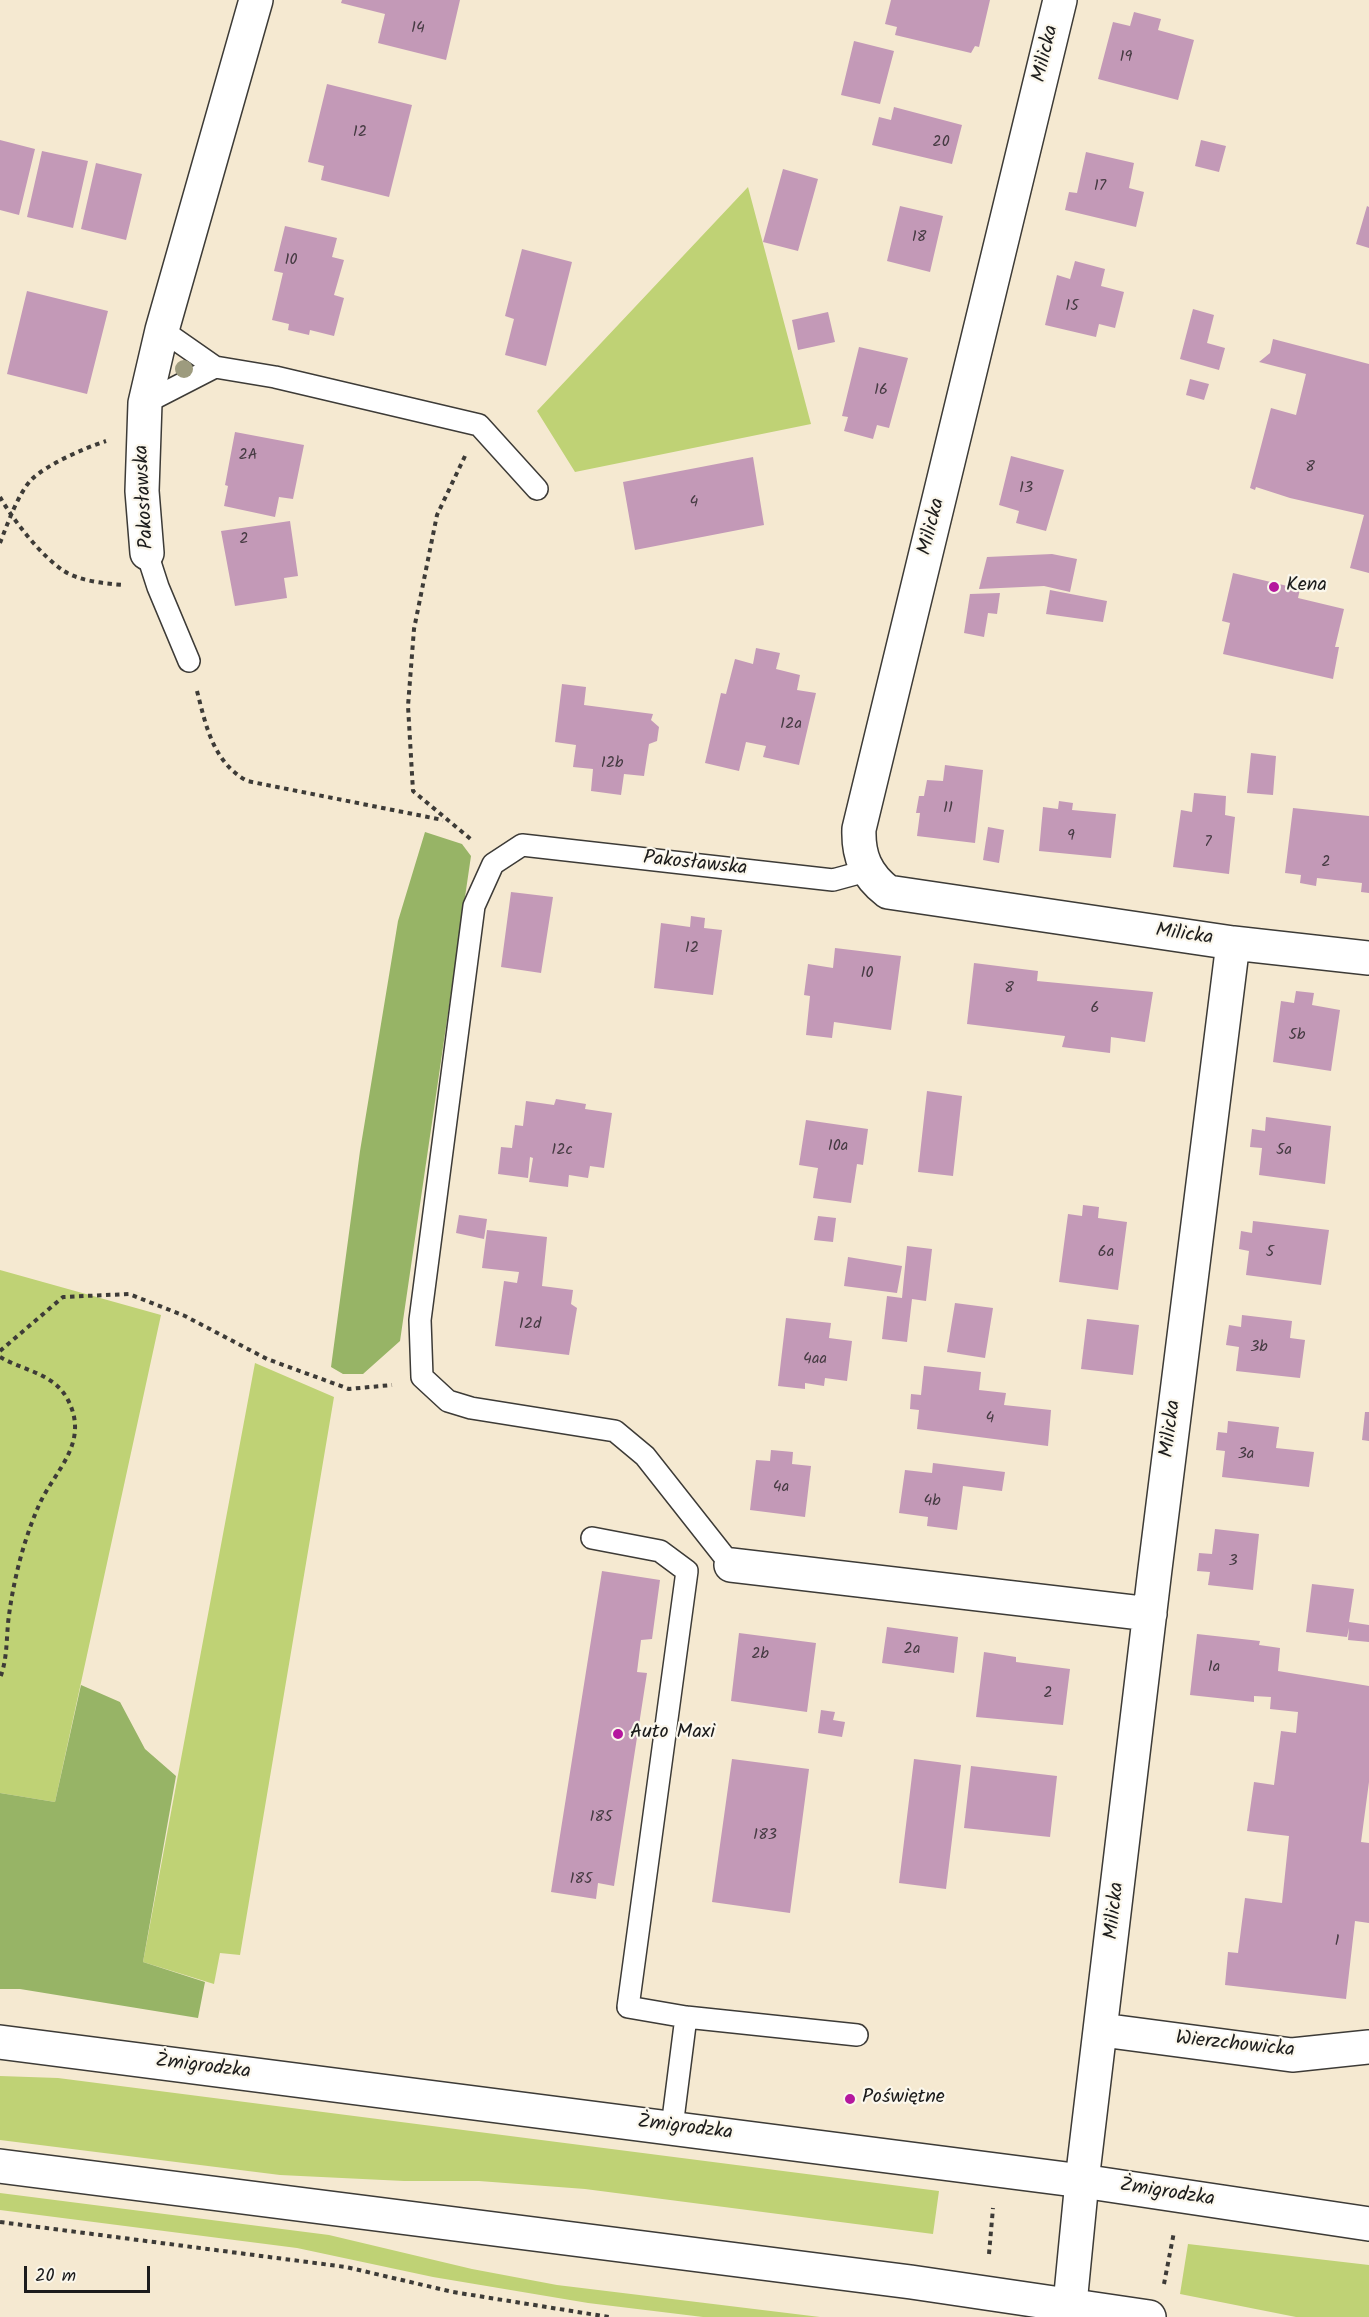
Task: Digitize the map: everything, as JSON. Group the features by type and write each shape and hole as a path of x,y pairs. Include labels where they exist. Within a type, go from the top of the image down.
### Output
{"street":[{"name":"Pakosławska","path":"147,553 142,491 145,403 162,330 256,0"},
{"name":"Milicka","path":"1059,0 859,829 859,847 866,870 888,892 1233,943 1082,2181 1070,2311"},
{"path":"1233,943 1369,958"},
{"path":"731,1565 1150,1614"},
{"name":"Wierzchowicka","path":"1102,2030 1292,2055 1369,2047"},
{"name":"Żmigrodzka","path":"0,2042 995,2169 1369,2224"},
{"path":"0,2166 984,2293 1070,2311 1149,2317"}],"lane":[{"path":"162,330 215,367 275,377 479,425 537,489"},
{"path":"145,403 215,367"},
{"name":"Pakosławska","path":"147,553 158,587 189,661"},
{"name":"Pakosławska","path":"502,857 522,845 833,880 866,870"},
{"path":"502,857 493,864 474,906 420,1320 422,1377 448,1401 471,1408 615,1431 645,1456 731,1565"},
{"path":"592,1538 660,1551 687,1571 628,2007 686,2017 857,2035"},
{"path":"672,2127 686,2017"}],"path":[{"path":"479,425 437,515 414,629 408,706 413,791 465,837 502,857"},
{"path":"0,543 11,516 31,480 80,449 112,439"},
{"path":"0,497 11,516 65,572 106,584 158,587"},
{"path":"189,661 207,730 222,762 234,774 246,781 446,820"},
{"path":"0,1351 63,1297 129,1294 185,1316 267,1359 349,1389 387,1387 422,1377"},
{"path":"0,1357 50,1380 68,1400 74,1424 73,1447 40,1504 22,1553 9,1615 6,1652 0,1678"},
{"path":"984,2293 995,2169"},
{"path":"0,2222 346,2267 453,2292 609,2317"}],"green space":[{"path":"748,187 811,424 575,472 537,411"},
{"path":"425,832 462,844 471,856 400,1341 363,1374 343,1374 331,1367 360,1151 398,921"},
{"path":"0,1270 161,1315 55,1802 0,1793"},
{"path":"255,1363 334,1397 240,1955 220,1953 214,1984 143,1962"},
{"path":"81,1685 120,1702 145,1749 176,1776 143,1962 205,1982 198,2018 20,1989 0,1989 0,1793 55,1802"},
{"path":"0,2076 58,2078 939,2191 933,2234 585,2189 479,2181 404,2181 280,2175 0,2140"},
{"path":"0,2193 329,2235 472,2269 557,2285 820,2317 703,2317 588,2303 433,2277 297,2248 0,2210"},
{"path":"1188,2244 1369,2265 1369,2317 1296,2317 1180,2294"}],"building":[{"path":"342,0 460,0 446,60 378,43 385,14 341,3"},
{"path":"891,0 990,0 979,47 975,46 971,53 895,35 897,27 885,24"},
{"path":"1134,12 1161,19 1158,30 1194,40 1178,100 1098,79 1113,22 1130,26"},
{"path":"854,41 894,51 880,104 841,95"},
{"path":"327,84 412,105 389,197 321,180 324,166 308,162"},
{"path":"894,107 962,125 952,164 872,145 879,117 891,120"},
{"path":"0,140 35,149 19,215 0,210"},
{"path":"1201,140 1226,146 1219,172 1195,166"},
{"path":"42,151 88,161 73,228 27,217"},
{"path":"1086,152 1134,163 1129,188 1144,192 1136,227 1065,210 1069,192 1077,193"},
{"path":"96,163 142,174 126,240 81,229"},
{"path":"783,169 818,179 798,251 763,242"},
{"path":"900,206 943,216 930,272 887,261"},
{"path":"1367,206 1369,207 1369,248 1356,244"},
{"path":"285,226 337,238 332,257 344,260 334,295 344,298 334,336 310,330 309,335 288,330 289,324 272,320 283,273 274,271"},
{"path":"522,249 572,262 546,366 505,355 514,319 505,316"},
{"path":"1075,261 1105,269 1101,286 1124,292 1115,328 1099,324 1096,337 1045,325 1057,275 1070,279"},
{"path":"27,291 108,311 87,394 7,374"},
{"path":"1193,309 1214,315 1207,343 1225,348 1219,370 1180,359"},
{"path":"828,312 835,342 798,350 792,320"},
{"path":"1273,339 1369,364 1369,573 1350,568 1364,515 1290,498 1256,487 1255,490 1250,488 1271,408 1296,415 1306,374 1259,362 1270,353"},
{"path":"859,347 908,358 889,428 877,425 873,439 844,431 848,417 842,416"},
{"path":"1190,379 1209,384 1204,400 1186,395"},
{"path":"235,432 304,445 293,499 279,497 275,517 224,506 228,486 225,485"},
{"path":"1011,456 1064,470 1046,531 1016,523 1019,511 999,505"},
{"path":"753,457 764,525 635,550 623,482"},
{"path":"290,521 298,576 284,578 287,598 235,606 221,531"},
{"path":"1052,554 1077,559 1070,592 1044,586 979,589 987,557"},
{"path":"1233,573 1300,589 1298,598 1344,609 1335,647 1339,647 1333,679 1223,654 1230,623 1222,621"},
{"path":"1050,590 1107,601 1103,622 1046,614"},
{"path":"1000,593 997,614 988,613 984,637 964,633 970,594"},
{"path":"756,648 780,653 776,669 800,675 797,690 816,693 799,765 763,757 766,746 746,742 739,771 705,763 721,693 726,694 735,659 753,664"},
{"path":"562,684 586,687 584,705 653,714 651,720 659,727 657,741 649,744 644,776 624,774 621,795 591,791 593,769 573,767 576,745 555,742"},
{"path":"1251,753 1276,756 1273,795 1247,793"},
{"path":"945,765 983,770 975,843 917,836 920,813 916,813 919,796 924,796 927,780 943,781"},
{"path":"1194,793 1226,796 1225,815 1235,817 1229,874 1173,867 1181,810 1192,812"},
{"path":"1059,801 1073,803 1072,810 1116,814 1111,858 1039,851 1043,807 1058,809"},
{"path":"1293,808 1369,816 1369,893 1361,892 1362,883 1317,878 1316,886 1300,883 1301,875 1285,873"},
{"path":"988,827 1004,830 999,863 983,860"},
{"path":"511,892 553,897 541,973 501,967"},
{"path":"691,916 705,918 704,928 722,930 713,995 654,988 661,923 690,927"},
{"path":"835,948 901,956 891,1030 834,1022 832,1038 806,1035 810,996 804,995 808,964 833,968"},
{"path":"974,963 1038,971 1037,981 1153,992 1145,1042 1111,1037 1110,1053 1062,1047 1065,1036 967,1024"},
{"path":"1296,991 1314,993 1312,1005 1340,1010 1331,1071 1273,1062 1281,1001 1294,1003"},
{"path":"927,1091 962,1096 953,1176 918,1172"},
{"path":"556,1099 586,1104 585,1109 612,1113 604,1168 590,1166 588,1178 569,1175 568,1187 529,1182 533,1158 530,1157 528,1178 498,1174 501,1147 512,1148 515,1125 523,1126 526,1101 554,1105"},
{"path":"1266,1117 1331,1126 1325,1184 1259,1175 1262,1148 1250,1147 1252,1129 1265,1131"},
{"path":"806,1120 868,1129 863,1165 857,1164 851,1203 813,1198 818,1168 799,1165"},
{"path":"1083,1205 1099,1207 1098,1218 1127,1222 1118,1290 1059,1282 1068,1214 1082,1216"},
{"path":"459,1215 487,1219 484,1239 456,1233"},
{"path":"818,1216 836,1218 833,1242 814,1240"},
{"path":"1253,1221 1329,1230 1321,1285 1246,1275 1249,1251 1239,1249 1241,1231 1252,1233"},
{"path":"487,1230 547,1237 542,1286 573,1290 571,1304 577,1308 569,1355 495,1346 504,1281 517,1283 519,1272 482,1268"},
{"path":"907,1246 932,1249 926,1301 912,1299 907,1342 882,1339 887,1296 902,1298"},
{"path":"848,1257 902,1266 897,1293 844,1286"},
{"path":"955,1303 993,1308 985,1358 947,1352"},
{"path":"1242,1315 1292,1321 1290,1338 1305,1340 1300,1378 1236,1371 1239,1347 1226,1345 1229,1325 1241,1327"},
{"path":"786,1318 831,1323 829,1338 852,1341 847,1381 825,1378 824,1386 805,1383 805,1389 778,1386"},
{"path":"1087,1319 1139,1325 1133,1375 1081,1369"},
{"path":"924,1366 981,1372 979,1390 1006,1393 1004,1405 1051,1410 1048,1446 917,1429 919,1410 910,1409 911,1394 921,1395"},
{"path":"1365,1412 1369,1412 1369,1441 1362,1440"},
{"path":"1228,1421 1279,1427 1276,1448 1314,1452 1309,1487 1222,1477 1225,1451 1216,1450 1218,1432 1227,1433"},
{"path":"771,1450 793,1452 792,1464 811,1466 805,1517 750,1510 756,1460 770,1461"},
{"path":"933,1463 1005,1472 1002,1491 963,1486 957,1530 927,1526 928,1517 899,1513 905,1470 932,1473"},
{"path":"1215,1529 1259,1534 1253,1590 1208,1585 1210,1572 1197,1571 1199,1553 1212,1554"},
{"path":"602,1571 660,1580 652,1639 641,1640 637,1672 647,1673 614,1886 598,1883 596,1899 551,1892"},
{"path":"1312,1584 1354,1589 1349,1622 1369,1625 1369,1642 1348,1640 1349,1628 1347,1637 1306,1632"},
{"path":"887,1627 958,1637 954,1673 882,1663"},
{"path":"739,1633 816,1643 807,1712 731,1701"},
{"path":"1197,1634 1260,1641 1259,1645 1280,1648 1278,1671 1369,1686 1369,1782 1361,1842 1369,1843 1369,1923 1355,1921 1346,1999 1225,1985 1228,1952 1238,1953 1245,1898 1282,1903 1289,1836 1247,1831 1254,1782 1274,1785 1281,1731 1296,1733 1298,1712 1270,1709 1271,1697 1254,1696 1254,1702 1190,1695"},
{"path":"984,1652 1016,1657 1016,1662 1070,1669 1063,1725 976,1717"},
{"path":"821,1710 835,1712 833,1720 845,1722 842,1737 818,1733"},
{"path":"732,1759 809,1769 790,1913 712,1902"},
{"path":"914,1759 961,1765 946,1889 899,1883"},
{"path":"971,1766 1057,1776 1050,1837 964,1828"}],"place":[{"name":"Kena","path":"1274,587"},
{"name":"Auto Maxi","path":"618,1734"},
{"name":"Poświętne","path":"850,2099"}]}
